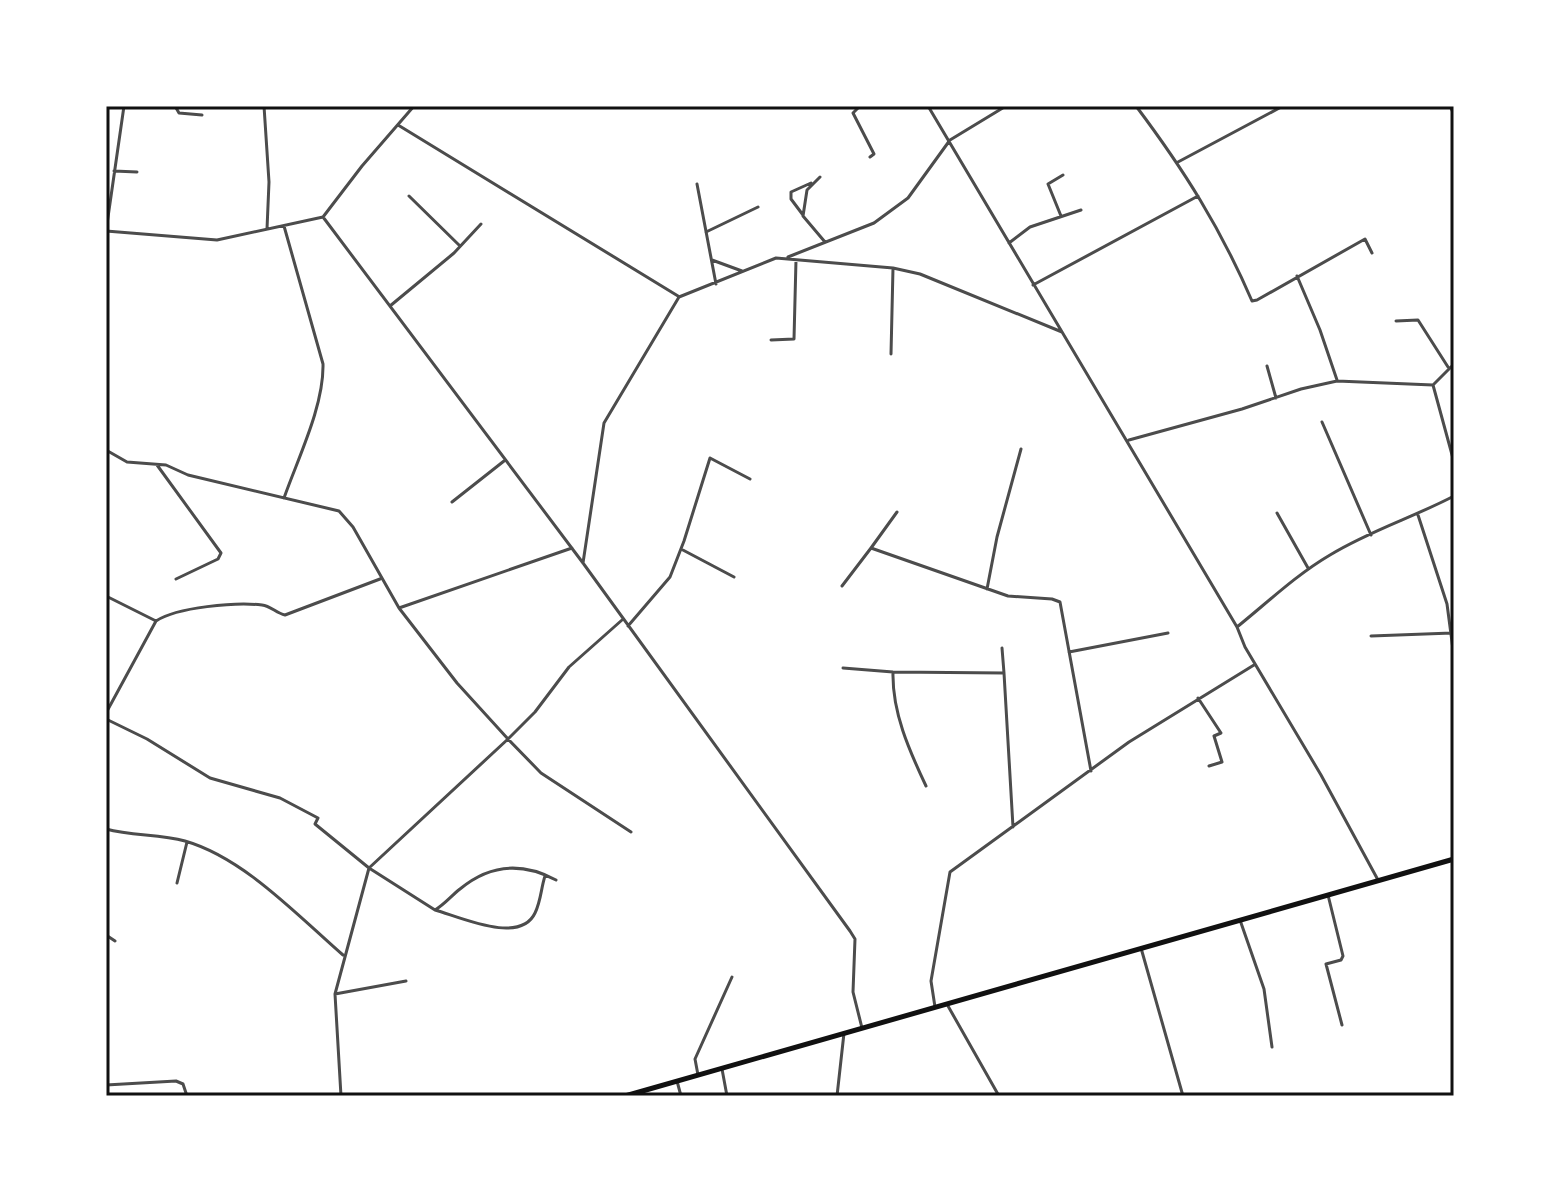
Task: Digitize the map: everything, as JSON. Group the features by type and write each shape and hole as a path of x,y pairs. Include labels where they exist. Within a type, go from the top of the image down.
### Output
{"main road":[{"path":"625,1096 1454,859"}],"street":[{"path":"124,106 106,231 217,240 323,217 414,106"},
{"path":"175,106 179,113 202,115"},
{"path":"264,106 269,182 267,229"},
{"path":"860,106 853,113 874,154 870,157"},
{"path":"928,106 1237,627 1378,880"},
{"path":"785,259 874,223 908,198 950,140 1006,106"},
{"path":"1136,106 1199,195 1252,301 1365,239 1372,253"},
{"path":"1178,162 1283,106"},
{"path":"1450,106 1454,115"},
{"path":"398,125 679,297"},
{"path":"114,171 137,172"},
{"path":"1061,216 1048,184 1063,175"},
{"path":"820,177 791,192 791,199 825,242"},
{"path":"803,216 811,183"},
{"path":"697,184 716,284"},
{"path":"1033,285 1199,195"},
{"path":"409,196 460,246"},
{"path":"706,232 758,207"},
{"path":"1009,243 1030,227 1081,210"},
{"path":"323,217 572,548 850,931 855,939 853,992 862,1028"},
{"path":"390,306 481,224"},
{"path":"284,226 323,364 318,399 284,498"},
{"path":"712,260 742,271"},
{"path":"583,563 604,423 679,297 767,260 893,268 920,274 1062,332"},
{"path":"771,340 794,339 796,260"},
{"path":"891,354 893,268"},
{"path":"1297,276 1337,381"},
{"path":"1396,321 1418,320 1448,367"},
{"path":"1433,385 1454,364"},
{"path":"1267,366 1276,398"},
{"path":"1127,440 1337,381 1433,385"},
{"path":"1433,385 1454,462"},
{"path":"1322,422 1371,535"},
{"path":"987,589 997,537 1021,449"},
{"path":"106,450 127,462 166,465 188,475 339,511 353,527 399,608 457,683 541,773 631,832"},
{"path":"628,626 668,581 710,458 750,479"},
{"path":"452,502 504,461"},
{"path":"157,465 221,553 218,559 176,579"},
{"path":"1237,627 1308,568 1334,552 1454,496"},
{"path":"842,586 897,512"},
{"path":"1277,513 1308,568"},
{"path":"1418,515 1447,604 1454,657"},
{"path":"399,608 572,548"},
{"path":"871,548 1008,596 1060,602 1091,771"},
{"path":"681,549 734,577"},
{"path":"106,713 156,621 173,612 262,605 285,615 380,579"},
{"path":"106,596 156,621"},
{"path":"1447,604 1454,604"},
{"path":"341,1096 335,994 369,868 508,739 535,712 569,667 623,620"},
{"path":"1069,652 1168,633"},
{"path":"1371,636 1452,633"},
{"path":"1002,648 1013,827"},
{"path":"935,1007 931,981 950,872 1129,742 1255,664"},
{"path":"843,668 893,672 1004,673"},
{"path":"893,672 905,741 926,786"},
{"path":"1198,698 1221,733 1214,736 1222,762 1209,766"},
{"path":"106,719 147,739 210,778 280,798 318,818 315,824 369,868 435,910 495,927 527,925 535,914 545,874"},
{"path":"106,829 187,842 213,852 247,873 344,955"},
{"path":"177,883 187,842"},
{"path":"435,910 468,883 497,868 522,867 556,880"},
{"path":"1328,895 1343,956 1341,960 1326,964 1342,1025"},
{"path":"1240,920 1264,989 1272,1047"},
{"path":"106,935 115,941"},
{"path":"1141,948 1183,1096"},
{"path":"698,1075 695,1059 732,977"},
{"path":"335,994 406,981"},
{"path":"946,1003 999,1096"},
{"path":"837,1096 844,1033"},
{"path":"722,1069 727,1096"},
{"path":"106,1085 176,1081 183,1084 187,1096"},
{"path":"677,1081 681,1096"}]}
